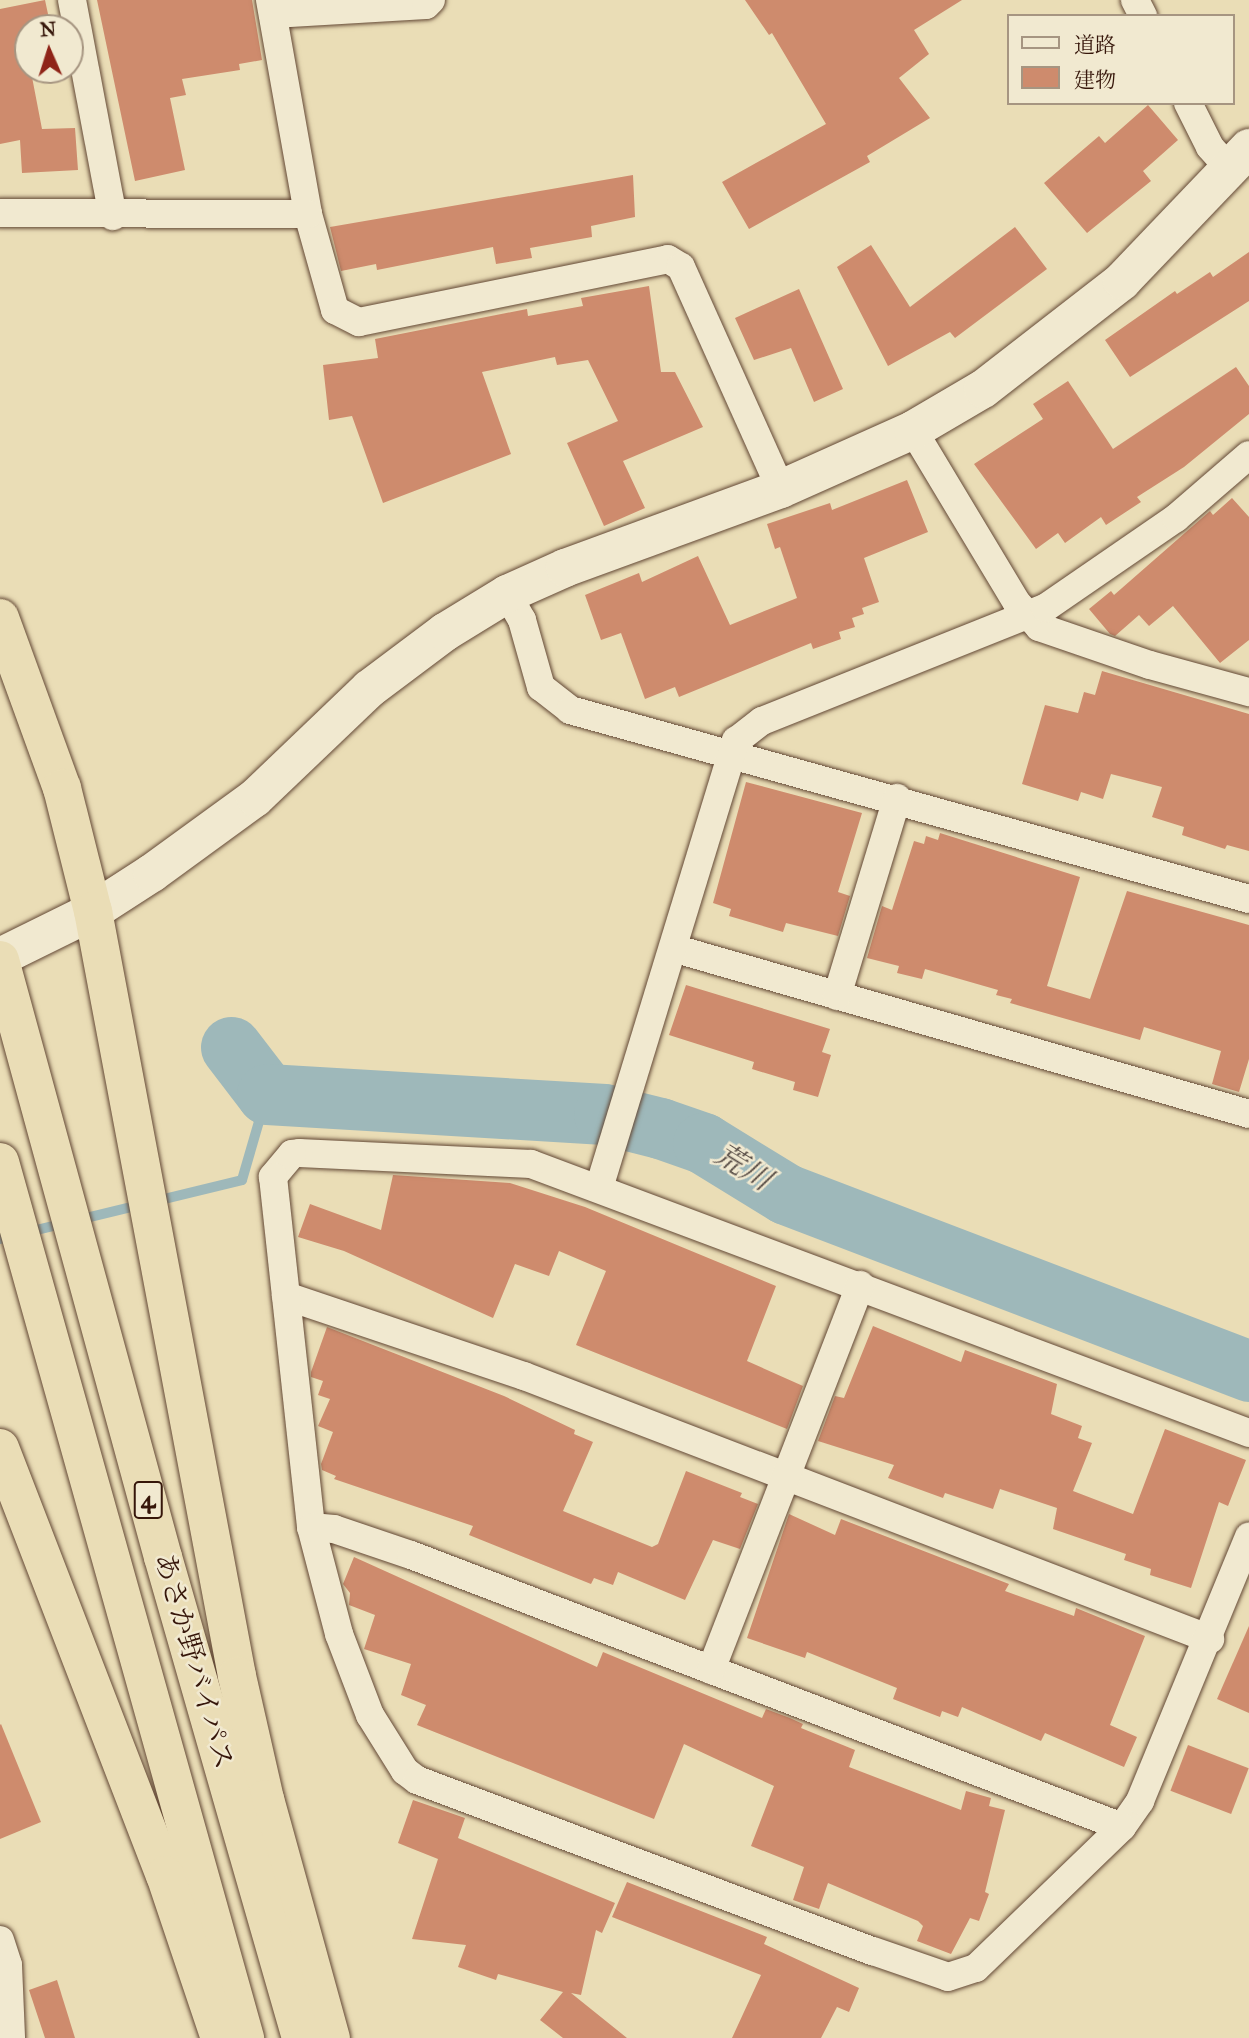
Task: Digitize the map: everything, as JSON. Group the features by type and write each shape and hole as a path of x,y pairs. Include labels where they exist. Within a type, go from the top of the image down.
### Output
{"highway":[{"path":"0,618 62,788 93,911 237,1676 265,1800 331,2038"},
{"name":"あさか野バイパス","path":"0,959 163,1557 301,2038"},
{"name":"あさか野バイパス","path":"0,1162 245,2038"},
{"path":"0,1448 165,1875 220,2038"}],"street":[{"path":"72,0 113,216"},
{"path":"430,0 426,5 272,7 308,214 335,310 359,322 668,259 681,267 781,489"},
{"path":"0,959 93,911 255,798 369,689 445,632 507,594 565,568 781,489 913,430 983,389 1082,316 1122,281 1240,158 1210,147 1189,105"},
{"path":"0,213 113,216 308,214"},
{"path":"913,430 1027,617 1040,627 1079,642 1249,692"},
{"path":"600,1188 676,949 730,752 736,741 762,721 1027,617 1176,518 1249,455"},
{"path":"507,594 522,620 541,687 555,701 570,710 897,798 1249,899"},
{"path":"837,996 897,798"},
{"path":"676,949 1249,1114"},
{"path":"1249,1433 860,1285 648,1210 600,1188 531,1164 292,1154 273,1177 311,1527 343,1646 370,1716 405,1771 417,1780 873,1951 948,1977 976,1968 1122,1827 1140,1801 1210,1639 1249,1537"},
{"path":"711,1670 860,1285"},
{"path":"286,1296 524,1376 1210,1639"},
{"path":"311,1527 334,1529 411,1555 1122,1827"},
{"path":"0,1940 8,1965 7,2026"}],"building":[{"path":"45,0 48,14 14,14 14,84 33,84 42,129 75,128 78,170 22,173 20,140 0,144 0,9"},
{"path":"97,0 252,0 262,60 239,64 240,70 182,79 186,95 170,98 185,170 135,181"},
{"path":"745,0 962,0 914,30 929,54 899,78 930,118 867,156 870,162 749,229 722,182 826,124 772,33 769,35"},
{"path":"1148,105 1178,140 1143,171 1151,181 1087,233 1044,183 1099,136 1105,143"},
{"path":"633,175 635,217 591,226 592,237 530,248 532,258 496,264 493,247 377,270 376,264 341,271 330,227"},
{"path":"1015,227 1047,269 955,338 950,332 888,366 837,267 871,245 910,307"},
{"path":"1249,252 1249,301 1130,377 1105,340 1175,291 1177,294 1210,272 1213,277"},
{"path":"649,286 661,372 675,372 703,427 623,461 645,508 604,526 567,443 618,421 588,360 557,365 555,357 482,372 511,454 383,503 352,416 329,420 323,365 378,358 375,339 527,309 528,316 583,306 581,298"},
{"path":"799,289 843,389 814,402 791,348 754,360 735,318"},
{"path":"1236,367 1249,386 1249,414 1184,467 1137,497 1141,502 1106,525 1101,517 1065,543 1058,533 1036,549 974,464 1043,419 1033,404 1068,381 1113,449"},
{"path":"907,480 928,532 864,558 879,602 862,608 864,614 852,618 855,627 839,632 841,639 813,649 811,643 679,697 675,687 645,699 621,633 601,640 585,595 639,573 642,582 698,556 730,625 797,598 780,547 775,549 767,524 830,503 832,510"},
{"path":"1232,498 1249,517 1249,640 1220,663 1173,606 1149,626 1139,615 1115,636 1110,634 1089,609 1111,591 1114,595 1210,511 1213,515"},
{"path":"1102,671 1249,714 1249,851 1227,845 1225,849 1182,835 1184,827 1152,817 1162,787 1111,774 1103,799 1081,792 1078,801 1022,784 1045,705 1078,713 1084,692 1095,695"},
{"path":"746,782 862,813 838,892 850,896 838,936 786,923 783,932 729,916 731,909 713,903"},
{"path":"940,833 1080,877 1047,986 1090,999 1127,891 1249,925 1249,1059 1239,1092 1212,1084 1221,1051 1144,1027 1140,1040 1010,1003 1012,999 996,995 998,990 925,969 922,979 897,973 899,966 867,958 882,906 892,910 914,841 924,844 926,836 938,840"},
{"path":"686,985 830,1029 822,1052 831,1055 818,1097 793,1090 795,1082 752,1069 754,1062 669,1035"},
{"path":"393,1175 510,1183 585,1207 776,1286 747,1361 803,1386 787,1429 576,1345 606,1271 559,1251 549,1276 515,1264 493,1318 344,1251 298,1237 310,1204 381,1230"},
{"path":"873,1326 961,1362 965,1350 1057,1384 1051,1414 1082,1426 1078,1438 1092,1443 1073,1491 1133,1514 1165,1429 1246,1460 1228,1506 1219,1502 1191,1588 1150,1575 1151,1569 1124,1560 1126,1554 1053,1529 1057,1508 1000,1489 993,1509 945,1493 943,1498 888,1478 894,1465 818,1441 835,1396 844,1398"},
{"path":"327,1327 504,1396 575,1430 574,1434 593,1442 563,1511 652,1547 658,1544 686,1471 742,1493 740,1497 758,1504 740,1549 713,1540 685,1600 618,1572 613,1585 594,1578 591,1584 469,1535 473,1526 334,1479 336,1476 322,1470 321,1464 333,1432 318,1426 330,1399 318,1395 323,1381 311,1377"},
{"path":"789,1514 835,1535 841,1519 1009,1584 1005,1591 1074,1616 1076,1608 1145,1636 1110,1725 1137,1737 1124,1767 1045,1733 1041,1741 962,1707 958,1717 942,1711 940,1717 893,1699 897,1688 807,1652 805,1658 747,1638"},
{"path":"354,1557 597,1667 603,1652 762,1718 766,1709 790,1718 803,1724 801,1728 855,1750 849,1767 961,1810 966,1791 991,1798 989,1806 1005,1810 985,1892 989,1894 979,1921 970,1918 951,1954 917,1941 923,1926 918,1921 828,1883 819,1909 793,1900 804,1867 751,1846 774,1786 684,1744 654,1819 417,1725 426,1705 401,1695 411,1664 364,1649 375,1615 349,1605 350,1593 343,1584"},
{"path":"1249,1626 1249,1713 1217,1699"},
{"path":"0,1725 41,1822 0,1839"},
{"path":"1188,1745 1249,1768 1231,1814 1170,1791"},
{"path":"413,1800 465,1818 458,1838 615,1903 602,1933 596,1930 581,1995 571,1993 627,2038 563,2038 540,2020 563,1992 498,1974 496,1980 458,1967 466,1945 412,1939 438,1859 398,1843"},
{"path":"627,1882 767,1937 764,1944 859,1988 849,2012 837,2007 821,2038 732,2038 761,1975 612,1917"},
{"path":"57,1980 75,2038 45,2038 29,1990"}],"waterway":[{"name":"荒川","path":"231,1047 267,1094 604,1114 660,1128 703,1143 786,1194 1249,1371"},
{"path":"0,1239 242,1180 267,1094"}]}
